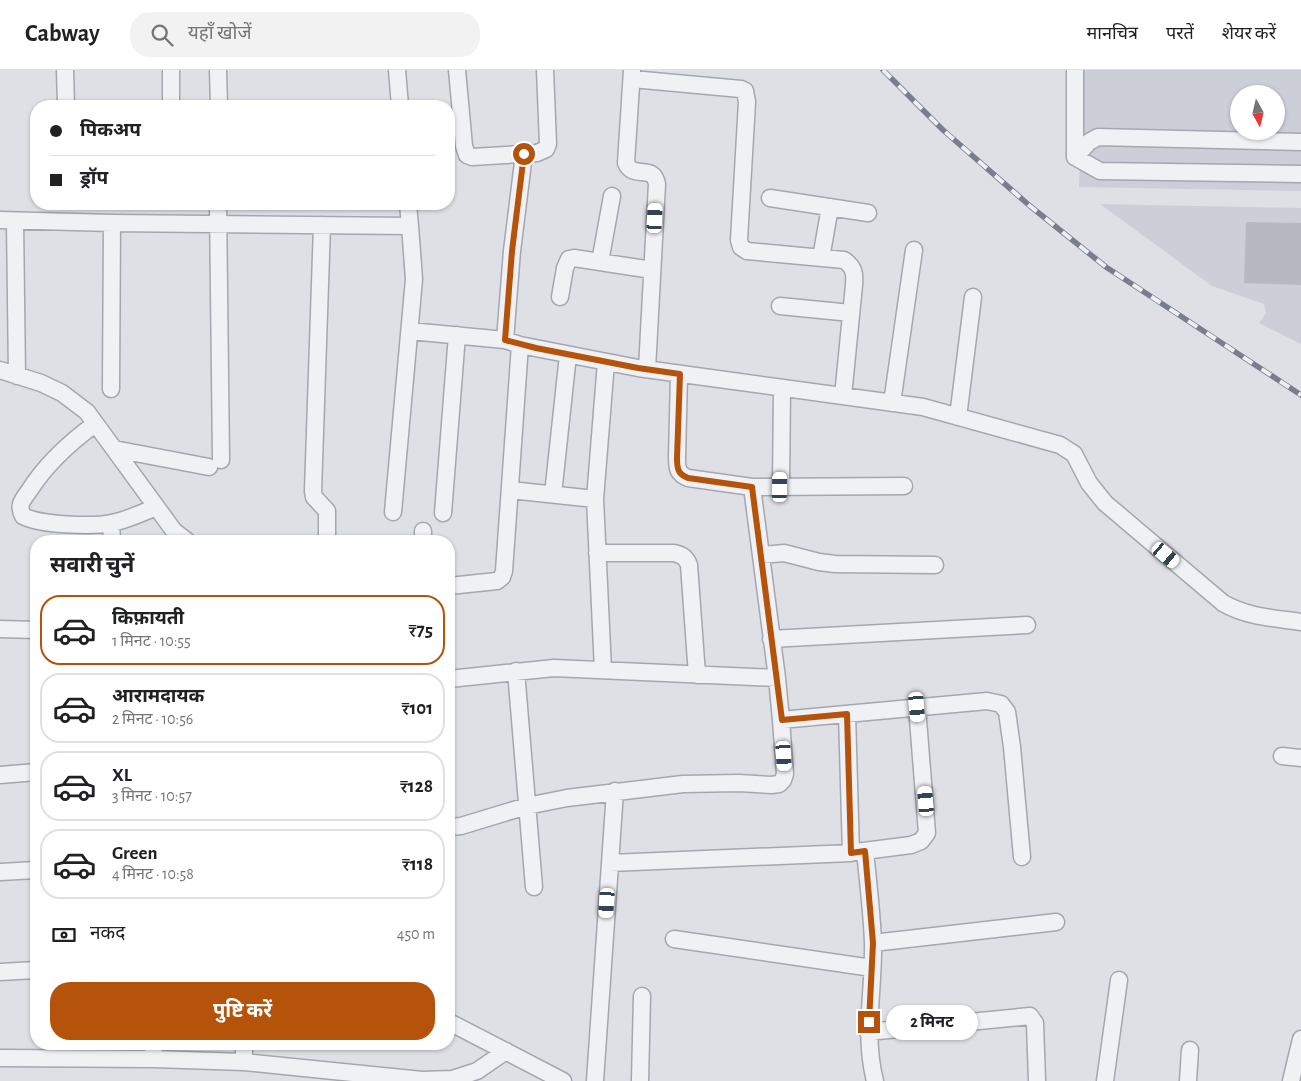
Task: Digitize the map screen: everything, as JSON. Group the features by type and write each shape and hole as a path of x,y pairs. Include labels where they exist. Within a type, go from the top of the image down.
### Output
{"street":[{"path":"64,70 66,100"},
{"path":"171,70 172,100"},
{"path":"218,70 218,100"},
{"path":"397,70 400,100"},
{"path":"457,70 464,146 467,155 472,157 524,154 542,152 546,149 548,144 545,70"},
{"path":"1075,70 1075,157"},
{"path":"647,369 657,184 656,177 652,173 632,171 626,163 632,75 745,91 747,102 739,240 741,247 747,251 844,260 852,265 855,273 843,396"},
{"path":"1075,157 1089,142 1098,137 1301,142"},
{"path":"455,586 497,581 502,577 504,571 510,490 512,251 524,154"},
{"path":"1075,157 1100,171 1301,174"},
{"path":"600,262 612,196"},
{"path":"770,198 868,213"},
{"path":"821,258 830,207"},
{"path":"114,450 215,464 218,210"},
{"path":"393,512 414,279 409,210"},
{"path":"17,376 7,220 410,226"},
{"path":"111,389 112,223"},
{"path":"322,225 313,491 314,497 327,511 327,535"},
{"path":"892,403 914,250"},
{"path":"560,297 564,268 569,259 574,258 652,270"},
{"path":"958,417 973,297"},
{"path":"780,306 852,313"},
{"path":"410,331 457,335 512,343 647,369 923,407 1060,445 1068,448 1074,454 1089,482 1105,504 1223,603 1249,614 1301,622"},
{"path":"443,513 457,335"},
{"path":"554,494 568,355"},
{"path":"603,670 594,500 606,362"},
{"path":"0,370 41,383 62,393 86,412 174,531 180,535"},
{"path":"680,374 677,469 681,475 688,478 752,487 904,486"},
{"path":"780,487 782,388"},
{"path":"95,424 74,440 36,479 21,503 20,509 23,516 30,520 42,522 111,523 126,520 156,507"},
{"path":"455,827 527,806 567,798 683,784 778,784 783,780 785,774 782,720 752,487"},
{"path":"510,490 594,500"},
{"path":"111,523 112,535"},
{"path":"597,553 674,553 682,555 687,559 690,565 696,675"},
{"path":"761,555 784,553 806,560 835,564 935,565"},
{"path":"771,639 1027,625"},
{"path":"0,629 30,630"},
{"path":"455,677 554,668 777,678"},
{"path":"516,671 534,887"},
{"path":"782,720 987,701 1001,704 1007,712 1012,747 1022,857"},
{"path":"610,863 858,852 911,845 921,841 927,833 917,707"},
{"path":"847,714 858,852 873,943 868,1032 870,1057 875,1081"},
{"path":"1282,756 1301,758"},
{"path":"0,775 30,772"},
{"path":"596,1081 616,791"},
{"path":"0,872 30,870"},
{"path":"873,943 1056,922"},
{"path":"674,939 872,968"},
{"path":"0,972 30,970"},
{"path":"1104,1081 1119,980"},
{"path":"640,1081 642,996"},
{"path":"868,1032 1030,1016 1036,1023 1037,1081"},
{"path":"455,1026 563,1081"},
{"path":"1291,1081 1301,1039"},
{"path":"244,1050 244,1062"},
{"path":"1188,1081 1190,1050"},
{"path":"0,1058 154,1051 244,1062 437,1080 452,1079 477,1072 506,1051"}],"shaded area":[{"path":"1082,70 1301,70 1301,191 1079,187"},
{"path":"1100,204 1301,208 1301,344 1259,323 1266,313 1264,304 1212,286"}],"building":[{"path":"1246,222 1301,223 1301,285 1244,283"}],"railway":[{"path":"883,70 943,130 1030,206 1106,267 1301,395"}],"route":[{"path":"524,154 512,251 505,340 520,345 638,368 680,374 677,469 681,475 688,478 752,487 782,720 847,714 851,853 865,851 873,943 869,1022"}]}
